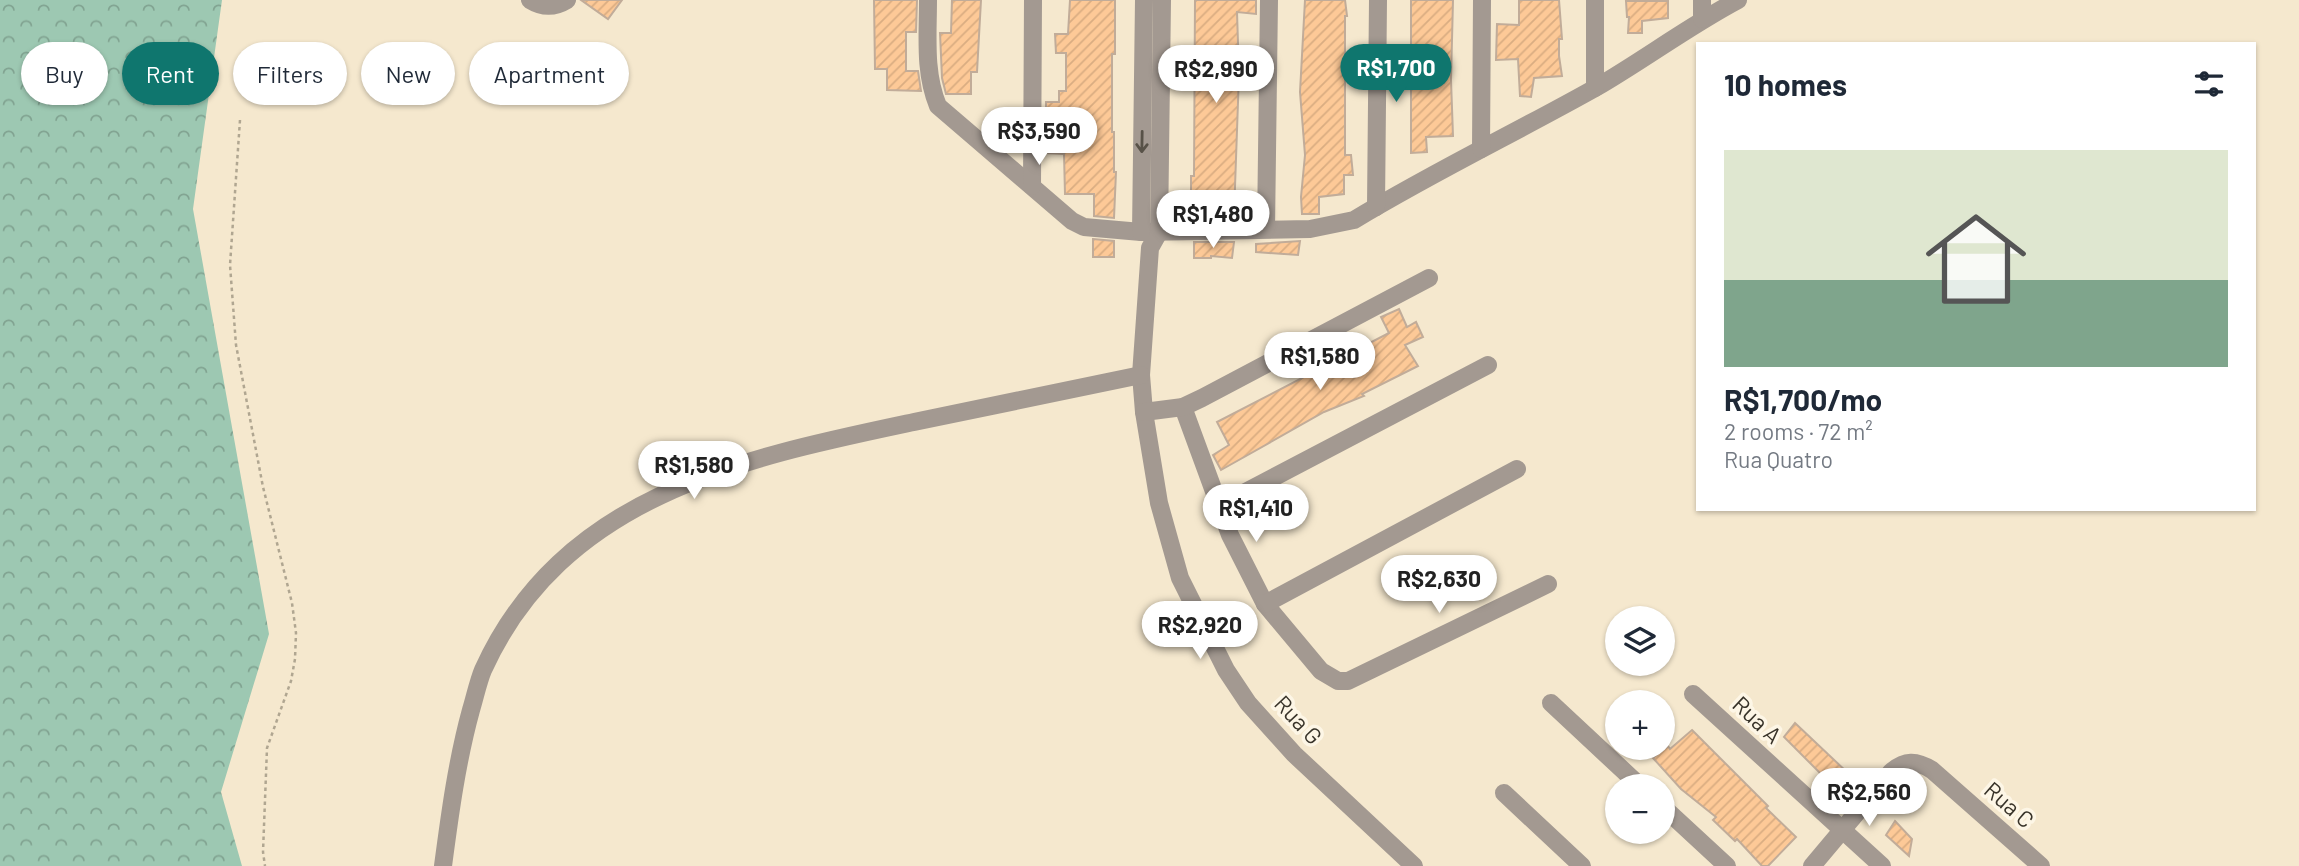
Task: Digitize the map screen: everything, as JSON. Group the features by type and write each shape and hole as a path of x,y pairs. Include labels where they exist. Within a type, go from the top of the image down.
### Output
{"street":[{"path":"530,0 546,6 557,6 567,0"},
{"path":"928,0 928,71 938,106 1072,221 1084,227 1141,232 1310,229 1354,220 1644,60 1702,19 1738,0"},
{"path":"1032,186 1033,0"},
{"path":"1144,0 1141,232 1150,248"},
{"path":"1150,248 1159,232 1163,0"},
{"path":"1266,229 1269,0"},
{"path":"1376,207 1378,0"},
{"path":"1481,149 1482,0"},
{"path":"1595,0 1595,88"},
{"path":"1702,0 1702,19"},
{"name":"Rua G","path":"1150,248 1142,374 1144,412 1159,503 1180,578 1226,670 1248,703 1294,754 1414,866"},
{"path":"1144,412 1183,407 1429,278"},
{"path":"1219,506 1489,365"},
{"path":"443,866 455,778 482,671 523,604 555,567 592,534 641,503 701,476 873,431 1142,374"},
{"path":"1183,407 1230,535 1265,604 1321,671 1338,681 1348,681 1548,584"},
{"path":"1265,604 1517,469"},
{"name":"Rua A","path":"1693,694 1882,866"},
{"path":"1551,703 1627,774"},
{"name":"Rua C","path":"1842,831 1891,772 1899,765 1917,763 1931,770 2042,866"},
{"path":"1504,793 1582,866"},
{"path":"1675,818 1727,866"},
{"path":"1812,866 1842,831"}],"path":[{"path":"240,120 230,264 236,345 263,487 292,603 296,633 291,681 267,748 265,866"}],"green space":[{"path":"0,0 222,0 216,42 122,42 122,105 207,105 193,209 269,634 221,792 242,866 0,866"}],"building":[{"path":"581,0 622,0 608,19"},
{"path":"874,0 917,0 916,32 906,32 906,71 918,71 921,91 887,90 887,69 875,69"},
{"path":"952,0 981,0 977,72 971,72 971,94 946,94 942,78 940,33 951,33"},
{"path":"1070,0 1115,0 1115,54 1112,54 1112,132 1116,172 1114,218 1094,216 1094,194 1065,194 1064,154 1046,153 1046,102 1059,102 1059,91 1066,91 1066,53 1056,53 1055,34 1068,34"},
{"path":"1195,0 1256,0 1256,14 1237,12 1239,74 1234,215 1194,215 1191,176 1194,176"},
{"path":"1305,0 1345,0 1347,16 1345,155 1351,155 1353,175 1344,175 1344,194 1319,197 1319,214 1302,214 1305,155 1300,92"},
{"path":"1411,0 1453,0 1453,136 1426,137 1427,152 1411,153"},
{"path":"1519,0 1559,0 1562,39 1559,39 1559,56 1562,76 1534,78 1531,97 1520,96 1518,59 1496,60 1497,24 1519,25"},
{"path":"1626,1 1668,1 1668,18 1642,21 1642,33 1628,33"},
{"path":"1093,239 1114,241 1114,257 1093,257"},
{"path":"1300,241 1298,255 1256,252 1256,244"},
{"path":"1194,242 1234,242 1232,258 1194,258"},
{"path":"1399,309 1407,327 1416,322 1423,337 1405,345 1418,366 1362,394 1364,396 1324,412 1221,470 1213,455 1229,445 1217,422 1389,333 1381,317"},
{"path":"1795,723 1849,774 1836,789 1784,737"},
{"path":"1692,730 1796,837 1768,866 1762,866 1737,839 1735,841 1713,820 1716,817 1675,782 1675,774 1667,774 1655,760 1675,760 1675,745"},
{"path":"1895,821 1912,839 1909,856 1886,835"}]}
